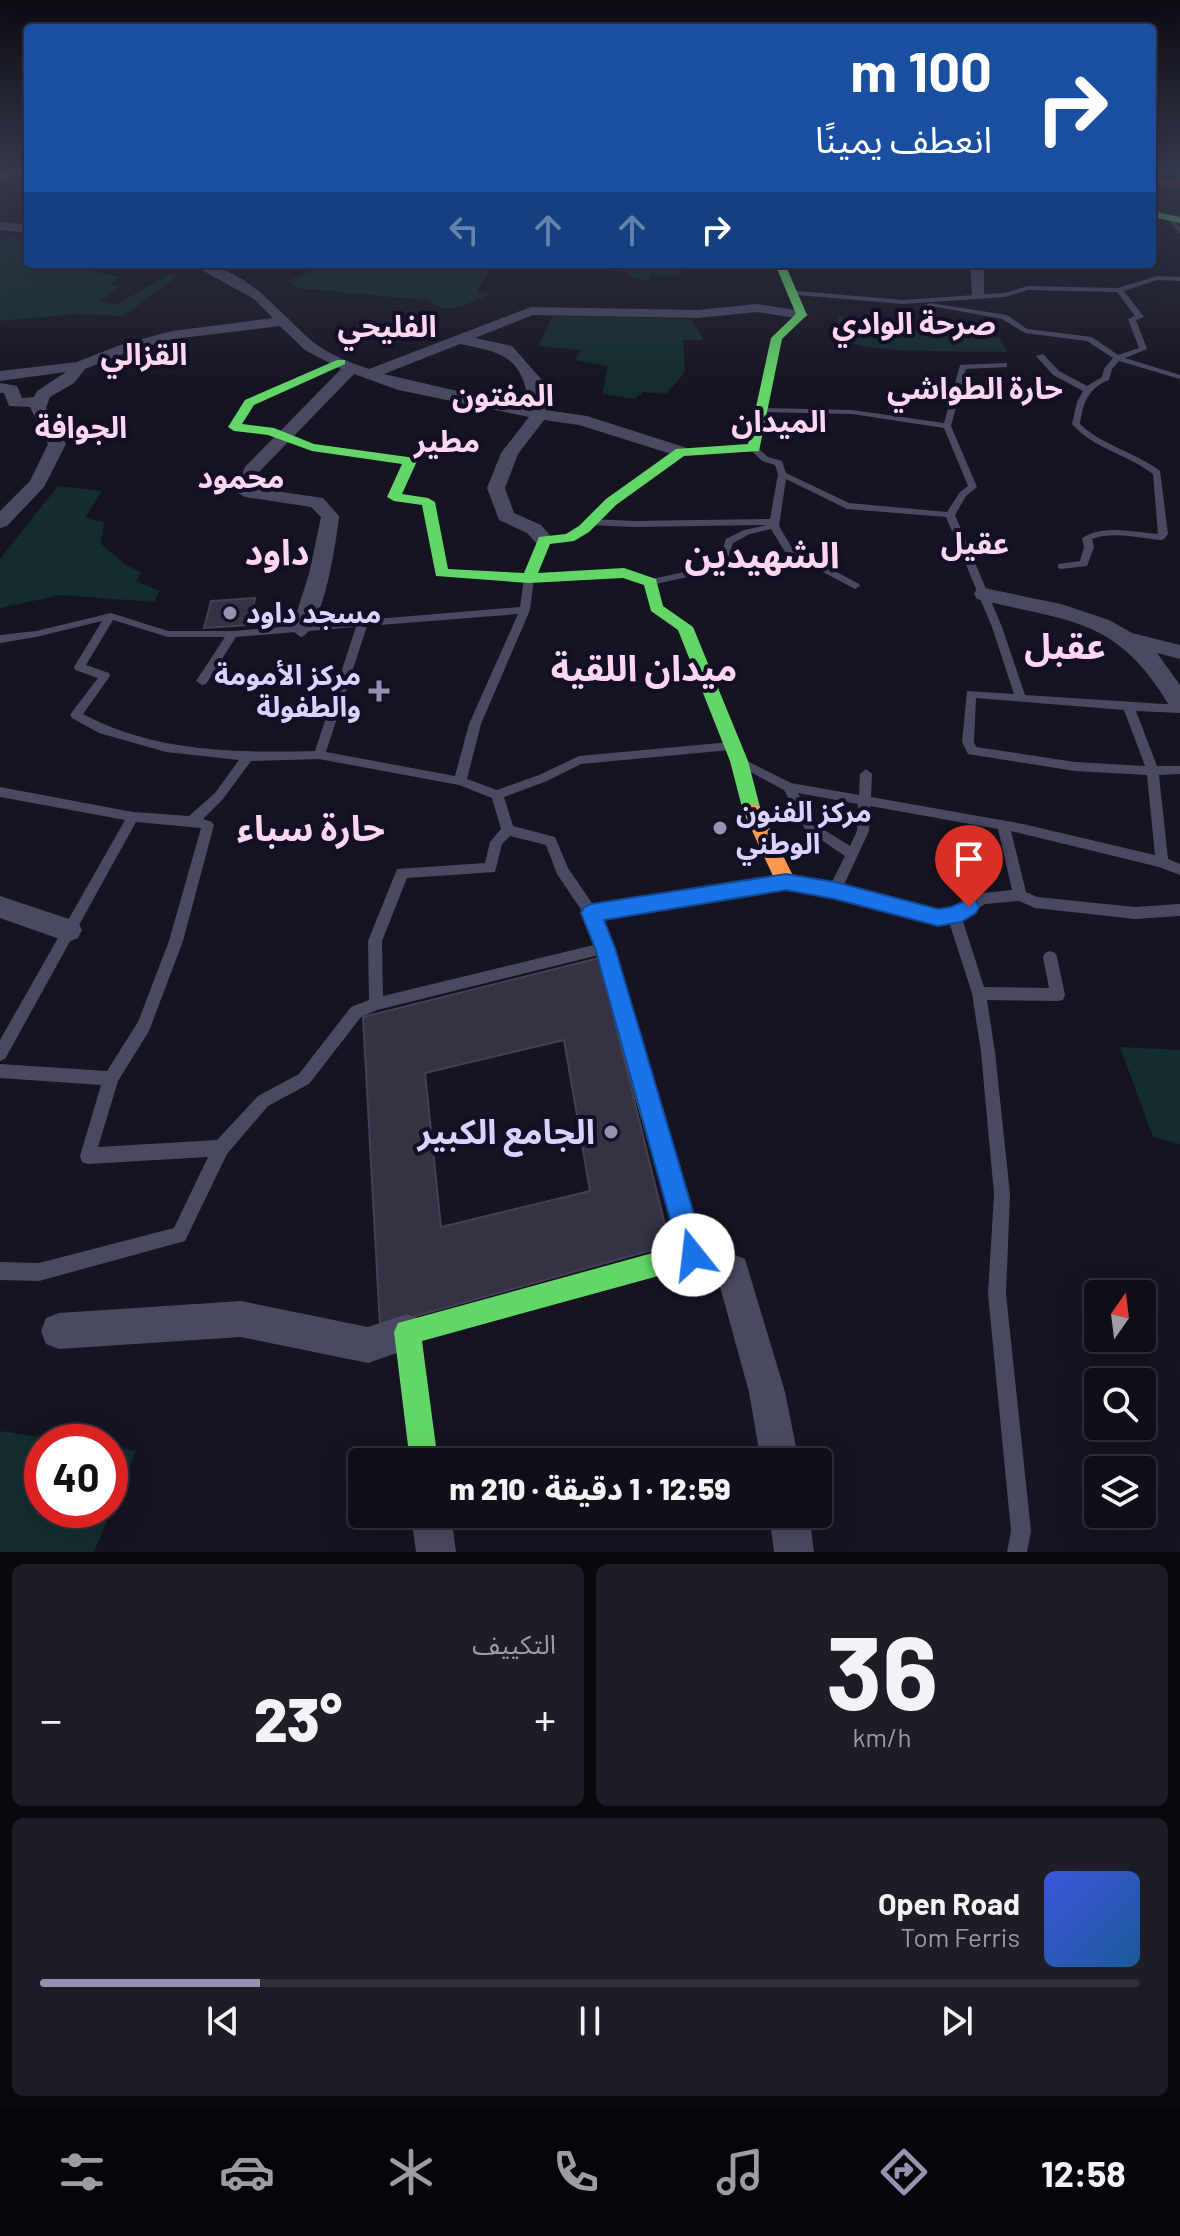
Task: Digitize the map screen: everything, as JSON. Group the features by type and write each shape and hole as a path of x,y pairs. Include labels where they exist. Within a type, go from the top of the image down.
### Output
{"street":[{"path":"207,268 259,296 310,347 346,365 398,385 539,415 581,420 681,452 754,448 777,338 802,315"},
{"path":"782,268 797,293 802,315"},
{"path":"977,268 979,296"},
{"path":"371,374 531,311 698,314 757,308 802,315"},
{"path":"0,376 80,366 125,348 172,335 283,321"},
{"path":"456,339 507,349 533,379 539,415 510,453 496,488 506,516 534,529 544,540"},
{"path":"301,630 317,584 330,516 317,502 245,492 251,471 346,365"},
{"path":"346,365 249,403 234,427 270,431 312,447 410,461 394,497 428,502 441,573 529,578 624,573 651,582 656,608 685,627 736,753 749,804 786,882 591,913 605,948 693,1255"},
{"path":"0,522 38,483 57,444 38,408 43,394 68,380 80,366"},
{"path":"0,388 11,389 15,403 40,402"},
{"path":"544,540 569,538 611,502 681,452"},
{"path":"529,578 544,540"},
{"path":"984,594 1070,611 1123,637 1180,652"},
{"path":"1123,637 1174,683 1180,707"},
{"path":"0,907 68,930"},
{"path":"59,1331 241,1319 368,1345 693,1255 733,1271 767,1392 777,1448"},
{"path":"407,1332 422,1448"},
{"path":"433,1528 436,1552"},
{"path":"791,1528 794,1552"}],"lane":[{"path":"903,302 1005,295 1036,289 1119,290 1147,284 1153,279 1180,279"},
{"path":"1061,566 1084,564 1089,547 1087,538 1101,531 1161,537 1163,534 1157,473 1144,461 1084,433 1076,424 1086,389 1106,378 1117,358 1143,349 1132,319 1140,317 1119,290"},
{"path":"797,293 903,302 1004,317 1025,331 1089,339 1117,358 1180,377"},
{"path":"1040,356 1056,373 1086,389"},
{"path":"950,515 963,494 973,487 947,426 963,367 1004,365"},
{"path":"760,410 852,412 947,426"},
{"path":"754,448 765,459 779,463 782,474 774,524 788,550 855,586"},
{"path":"782,474 847,506 950,515"},
{"path":"950,515 984,594 1021,699"},
{"path":"590,522 636,526 726,521 774,524"},
{"path":"651,582 721,567 729,541 774,524"},
{"path":"460,781 475,724 525,610 529,578"},
{"path":"0,639 36,634 111,616 168,634 233,634 525,610"},
{"path":"111,616 79,667 105,676 76,715 103,730 166,748 248,757 319,755 460,781 497,795 543,778 579,760 736,753 788,787 1068,836 1085,844 1162,862 1180,870"},
{"path":"319,755 362,625"},
{"path":"202,681 233,634"},
{"path":"1180,707 1129,708 1068,699 1021,699 971,694 968,742 972,751 1069,766 1153,772 1180,770"},
{"path":"1129,708 1153,772 1162,862"},
{"path":"192,821 219,796 248,757"},
{"path":"835,890 863,831 866,774"},
{"path":"788,787 809,826 852,854"},
{"path":"0,792 133,817 208,825 176,941 144,1026 111,1078 88,1156 221,1148"},
{"path":"497,795 508,830"},
{"path":"0,1054 133,817"},
{"path":"1003,825 1020,895"},
{"path":"508,830 551,841 562,870 591,913"},
{"path":"376,1004 375,941 402,873 490,868 496,842 508,830"},
{"path":"786,882 835,890 938,918 954,916 983,899 1020,895 1035,902 1135,913 1180,910"},
{"path":"954,916 979,993 1002,1194 997,1294 1021,1531 1017,1552"},
{"path":"0,1271 39,1272 179,1235 221,1148 263,1101 304,1079 356,1012 376,1004 605,948"},
{"path":"979,993 1058,995 1050,957"},
{"path":"0,1071 111,1078"}],"green space":[{"path":"0,243 24,243 24,268 90,268 88,270 121,277 110,284 119,287 99,301 116,305 170,274 179,275 123,316 76,314 0,321"},
{"path":"310,268 491,268 477,291 491,294 459,307 443,308 427,300 297,288 288,281 309,272"},
{"path":"573,268 684,268 679,277 652,274 649,280 628,277 629,272"},
{"path":"553,316 691,319 704,340 683,340 685,372 666,394 643,392 635,399 602,394 608,366 575,360 581,350 538,346"},
{"path":"838,317 865,317 1000,338 1007,352 875,348 846,340 841,333"},
{"path":"58,486 102,491 85,518 104,522 101,544 126,565 142,573 136,581 160,591 154,602 61,595 0,608 0,559"},
{"path":"1120,1047 1180,1050 1180,1144 1153,1137"},
{"path":"0,1431 24,1435 24,1528 104,1528 94,1552 0,1552"},
{"path":"128,1450 136,1451 128,1470"}],"building":[{"name":"مسجد داود","path":"255,598 250,625 204,628 211,601"},
{"name":"الجامع الكبير","path":"599,958 670,1245 380,1326 363,1017","holes":["564,1040 590,1191 441,1227 425,1073"]}],"traffic: fast":[{"path":"752,811 739,761 685,627 656,608 651,582 624,573 529,578 544,540 569,538 584,529 611,502 681,452 754,448 777,338 802,315 782,268"},
{"path":"341,362 249,403 234,427 270,431 312,447 410,461 394,497 428,502 441,573 529,578"},
{"path":"422,1448 407,1332 693,1255 648,1100"}],"traffic: slow":[{"path":"648,1100 605,948 591,913 786,882 752,811"}],"place":[{"name":"مسجد داود","path":"230,613"},
{"name":"مركز الأمومة والطفولة","path":"379,691"},
{"name":"مركز الفنون الوطني","path":"720,828"},
{"name":"الجامع الكبير","path":"611,1132"}],"district":[{"name":"صرحة الوادي","path":"914,324"},
{"name":"الفليحي","path":"387,327"},
{"name":"القزالي","path":"144,355"},
{"name":"حارة الطواشي","path":"975,389"},
{"name":"المفتون","path":"503,396"},
{"name":"الميدان","path":"779,422"},
{"name":"الجوافة","path":"81,428"},
{"name":"مطير","path":"447,442"},
{"name":"محمود","path":"241,478"},
{"name":"عقيل","path":"975,544"},
{"name":"داود","path":"277,552"},
{"name":"الشهيدين","path":"762,555"},
{"name":"عقبل","path":"1065,646"},
{"name":"ميدان اللقية","path":"644,668"},
{"name":"حارة سباء","path":"311,828"}],"route":[{"path":"693,1255 605,948 591,913 786,882 835,890 938,918 954,916 969,907"}]}
